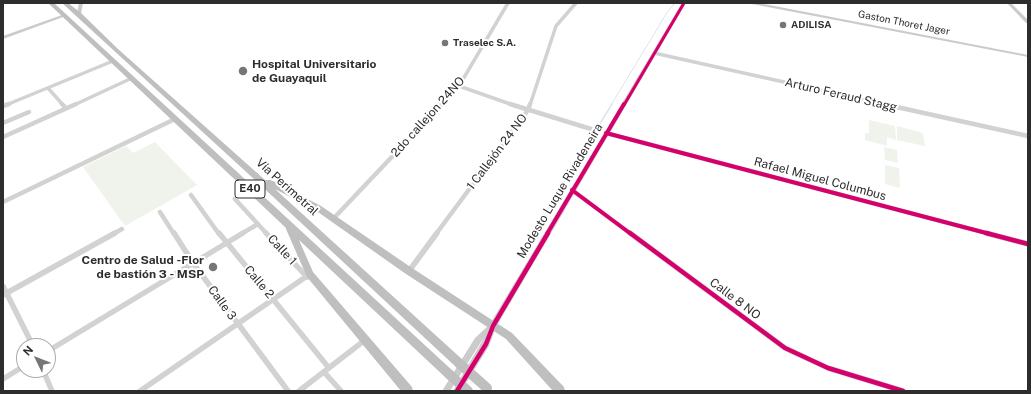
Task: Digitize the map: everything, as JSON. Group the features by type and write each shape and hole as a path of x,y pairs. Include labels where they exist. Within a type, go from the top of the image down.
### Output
{"highway":[{"name":"E40","path":"51,3 468,391"},
{"name":"Vía Perimetral","path":"65,3 79,14 116,50 258,178 488,390"},
{"path":"258,178 318,208 409,271 509,336 560,391"},
{"path":"288,224 309,275 408,391"}],"street":[{"path":"79,14 81,3"},
{"name":"2do callejon 24NO","path":"333,219 459,86 508,3"},
{"name":"1 Callejón 24 NO","path":"409,271 528,110 556,26 576,3"},
{"name":"Modesto Luque Rivadeneira","path":"457,391 486,344 492,326 684,3"},
{"name":"Gaston Thoret Jager","path":"752,3 1028,55"},
{"name":"Gaston Thoret Jager","path":"766,3 1028,55"},
{"path":"1009,3 1028,22"},
{"path":"1015,3 1028,17"},
{"path":"3,38 64,16"},
{"name":"Arturo Feraud Stagg","path":"654,53 1028,136"},
{"path":"3,106 113,60"},
{"path":"3,136 132,78"},
{"path":"459,86 528,110 590,129"},
{"path":"48,88 66,108"},
{"path":"3,124 29,112"},
{"path":"3,202 175,119"},
{"name":"Rafael Miguel Columbus","path":"606,133 1028,244"},
{"name":"Calle 8 NO","path":"572,190 785,348 806,360 835,371 903,391"},
{"name":"Calle 2","path":"191,195 226,243 274,300 341,391"},
{"name":"Calle 1","path":"235,199 309,275"},
{"name":"Calle 3","path":"160,212 237,324 288,391"},
{"path":"56,347 193,262 258,224"},
{"path":"5,294 122,229"},
{"path":"140,391 309,275"},
{"path":"3,286 5,294 29,338"},
{"name":"Modesto Luque Rivadeneira","path":"446,391 478,340 492,326"},
{"path":"299,391 365,340"},
{"path":"3,379 16,371"},
{"path":"46,378 52,391"}],"shaded area":[{"path":"869,120 895,126 896,140 887,137 887,146 865,140 865,133 869,133"},
{"path":"897,126 923,133 925,146 897,140"},
{"path":"155,142 197,185 125,226 83,167 126,146 133,153"},
{"path":"884,147 897,150 898,163 885,160"},
{"path":"885,165 899,168 900,188 885,184"}],"waterway":[{"path":"611,105 668,11 675,3"},
{"path":"545,213 612,104"}],"cycle path":[{"path":"457,391 486,344 493,326 684,3"},
{"path":"606,133 1028,244"},
{"path":"572,190 785,348 828,368 903,391"}],"place":[{"name":"ADILISA","path":"783,25"},
{"name":"Traselec S.A.","path":"445,43"},
{"name":"Hospital Universitario de Guayaquil","path":"243,71"},
{"name":"Centro de Salud -Flor de bastión 3 - MSP","path":"213,267"}]}
